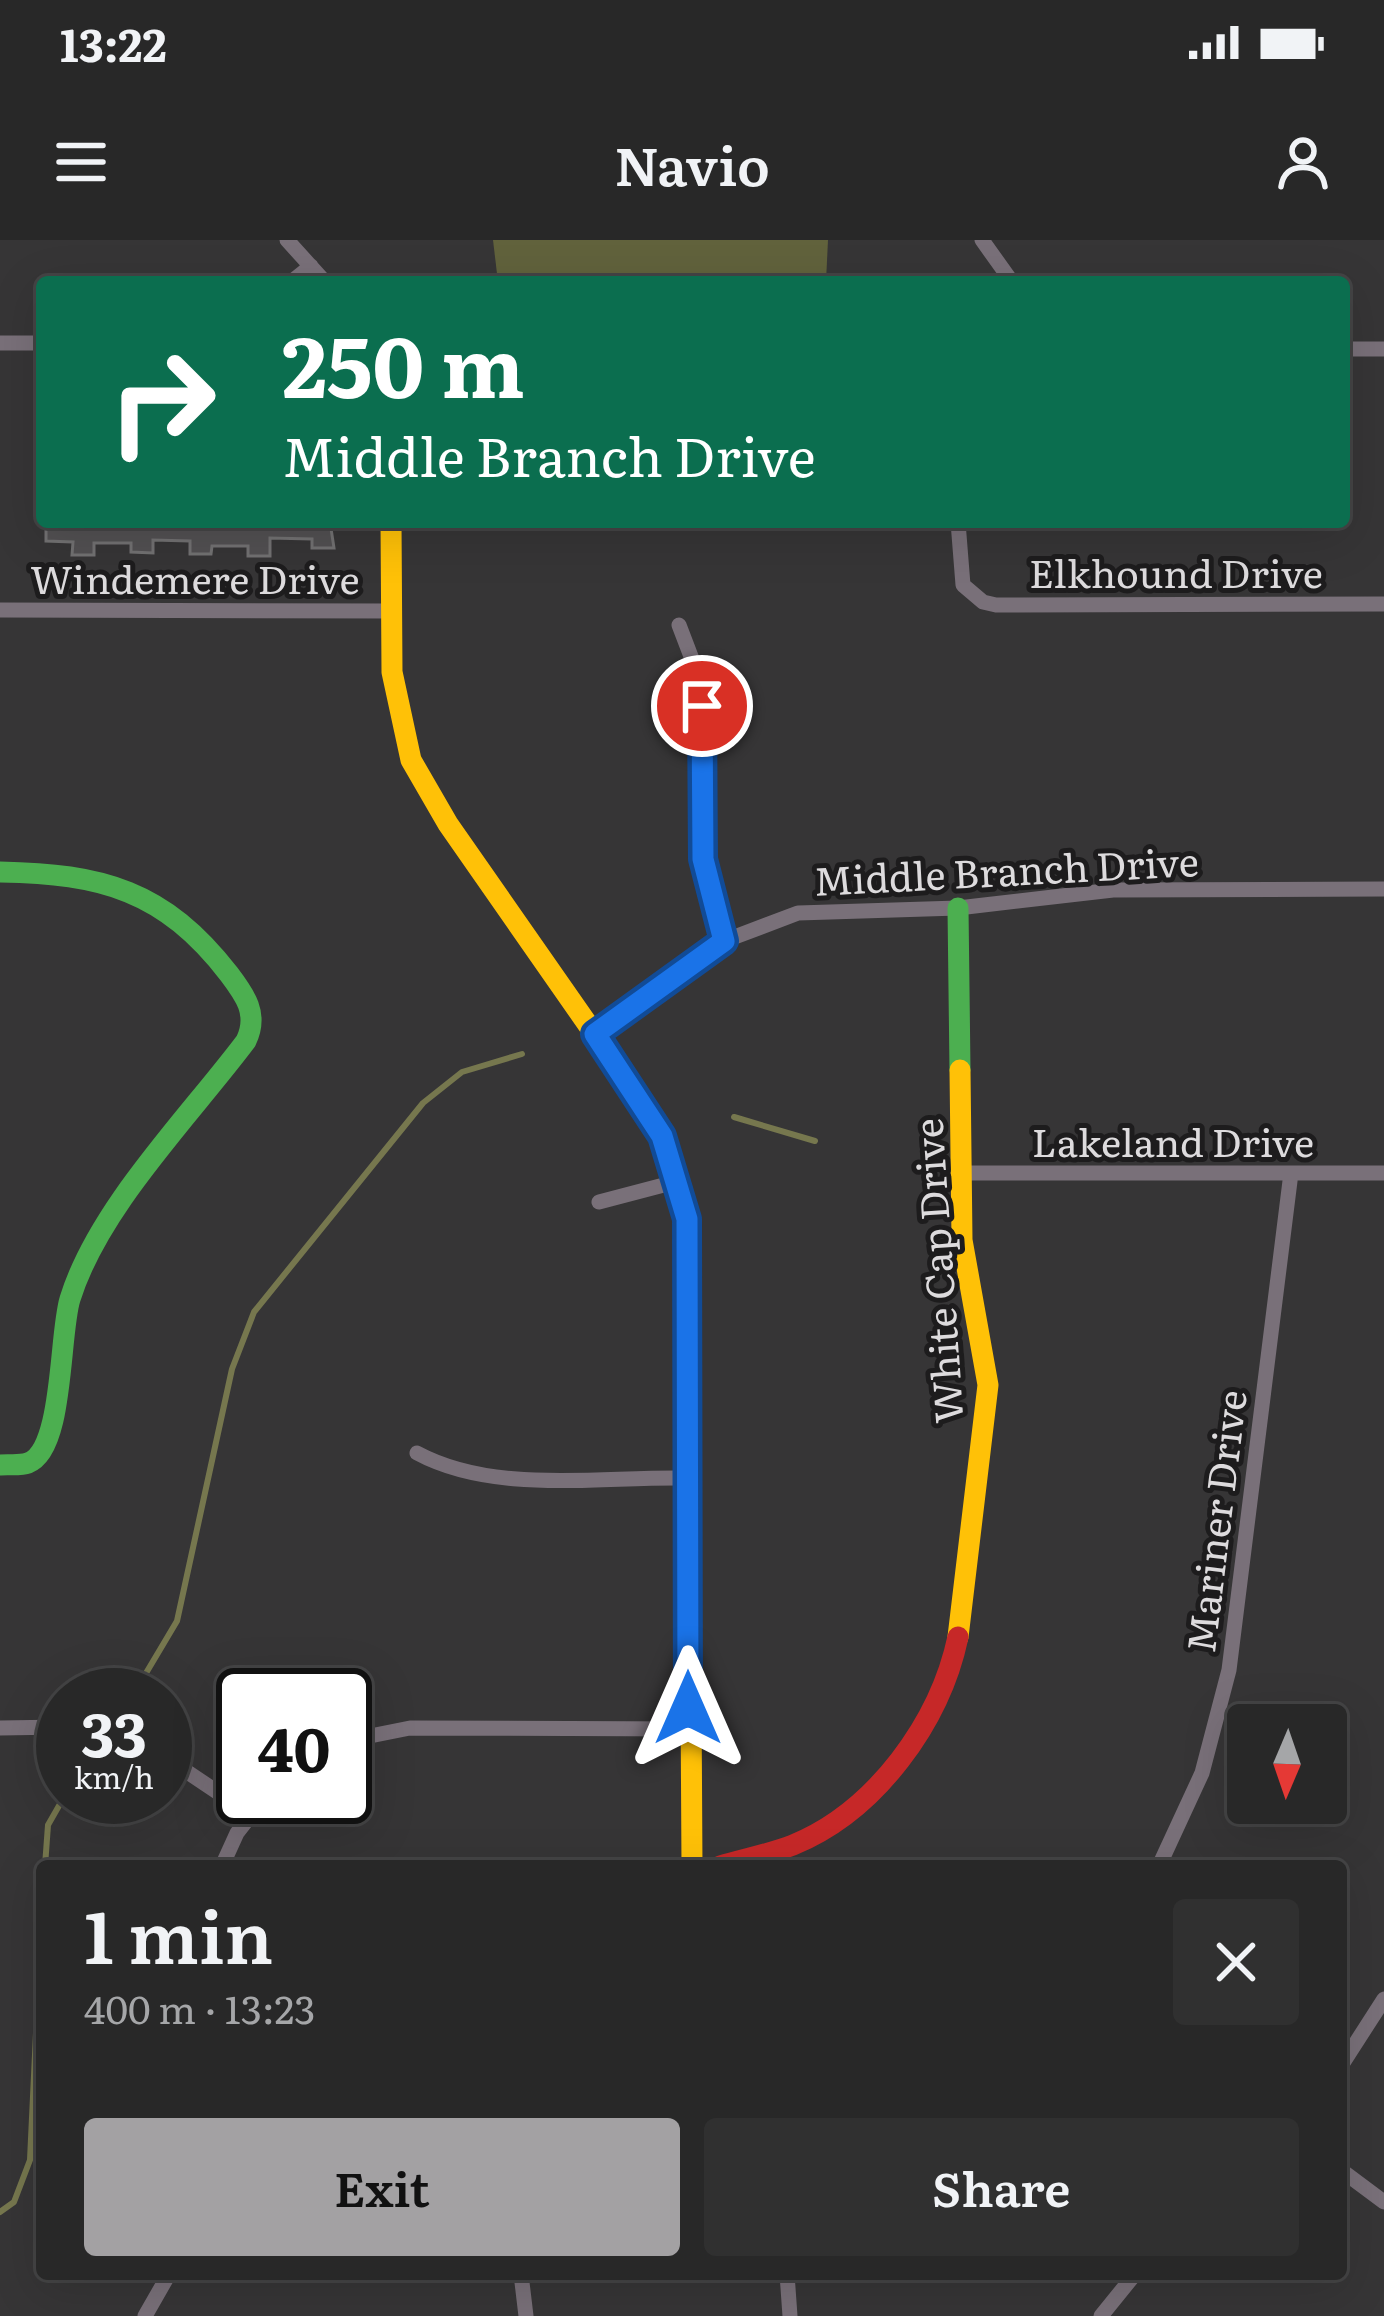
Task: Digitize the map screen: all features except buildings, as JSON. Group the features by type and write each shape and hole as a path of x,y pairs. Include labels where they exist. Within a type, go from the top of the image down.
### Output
{"street":[{"path":"287,240 320,276"},
{"path":"982,240 1008,276"},
{"path":"298,276 311,266"},
{"path":"0,343 36,343"},
{"path":"1350,349 1384,349"},
{"path":"391,528 398,715 422,784 653,1118 679,1181 688,1240 692,1860"},
{"name":"Elkhound Drive","path":"958,528 961,573 971,595 996,605 1384,604"},
{"name":"Windemere Drive","path":"0,610 391,610"},
{"path":"679,625 700,680 703,859 724,941"},
{"path":"0,872 88,877 129,888 168,909 214,953 250,1004 254,1021 246,1041 104,1234 76,1281 64,1317 47,1442 38,1457 0,1465"},
{"name":"Middle Branch Drive","path":"595,1034 724,941 798,913 958,908 1113,890 1384,889"},
{"name":"White Cap Drive","path":"741,1860 796,1844 865,1797 918,1737 950,1667 962,1617 988,1385 965,1267 958,908"},
{"name":"Lakeland Drive","path":"962,1173 1384,1173"},
{"name":"Mariner Drive","path":"1162,1860 1202,1773 1229,1670 1291,1173"},
{"path":"599,1202 679,1181"},
{"path":"417,1454 443,1467 482,1476 688,1478"},
{"path":"0,1728 36,1727"},
{"path":"372,1736 410,1728 688,1729"},
{"path":"225,1860 245,1824"},
{"path":"1347,2057 1384,1999"},
{"path":"1347,2174 1384,2202"},
{"path":"145,2316 166,2280"},
{"path":"522,2280 526,2316"},
{"path":"787,2280 790,2316"},
{"path":"1101,2316 1130,2280"}],"green space":[{"path":"493,240 828,240 826,276 497,276"}],"waterway":[{"path":"149,1668 177,1621 232,1369 254,1312 423,1103 462,1072 522,1054"},
{"path":"734,1117 815,1141"},
{"path":"45,1860 49,1824"},
{"path":"0,2212 14,2202 30,2160 36,2033"}],"traffic: fast":[{"path":"0,872 100,883 155,905 205,946 245,997 251,1013 246,1041 147,1164 83,1265 70,1299 54,1415 40,1454 28,1463 0,1465"},
{"path":"958,908 960,1070"}],"traffic: slow":[{"path":"391,528 392,672 411,760 448,824 653,1118 674,1170"},
{"path":"958,1637 988,1385 962,1240 960,1070"},
{"path":"690,1533 692,1860"}],"traffic: jam":[{"path":"674,1170 689,1240 690,1533"},
{"path":"741,1860 823,1830 877,1787 920,1731 949,1669 958,1637"}],"route":[{"path":"688,1708 687,1219 662,1136 595,1034 724,941 703,859 702,706"}]}
